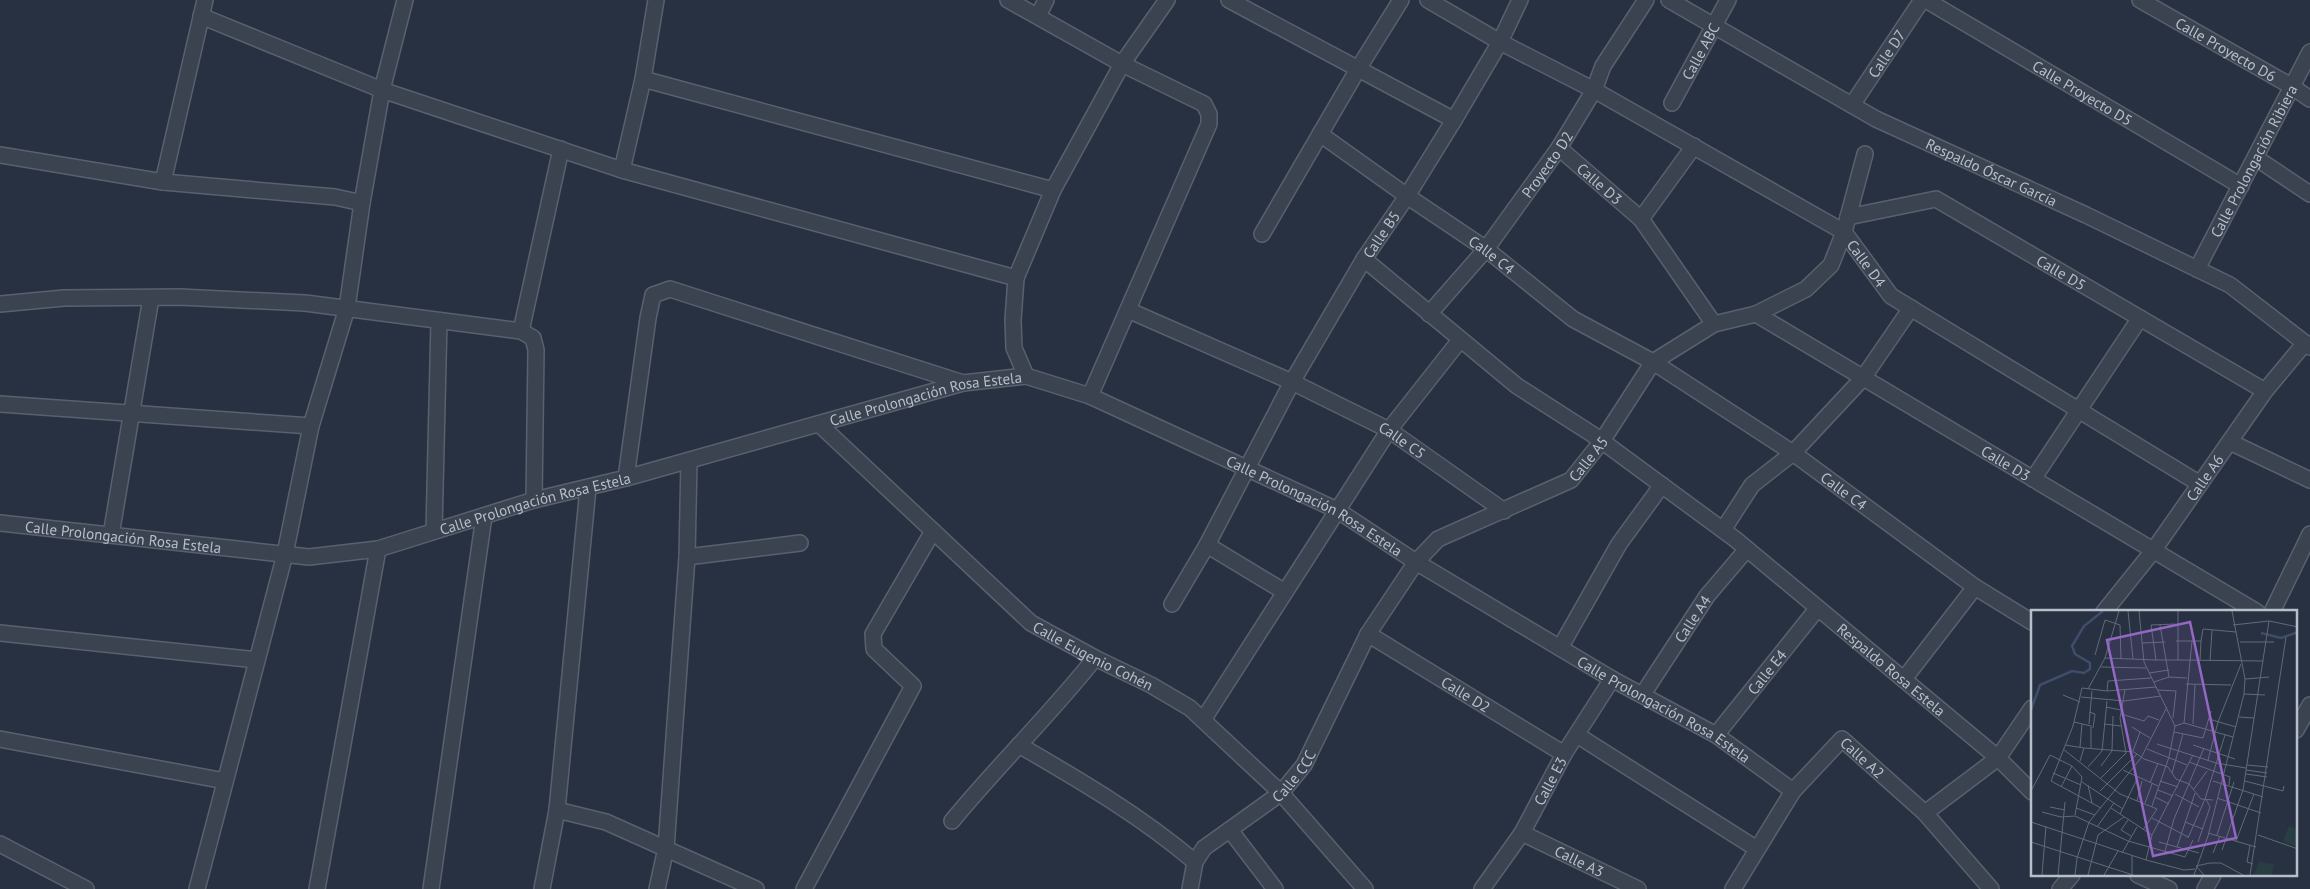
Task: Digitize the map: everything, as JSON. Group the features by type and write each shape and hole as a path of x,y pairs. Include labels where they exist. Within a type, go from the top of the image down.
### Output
{"street":[{"path":"163,182 205,0"},
{"path":"197,889 285,554 311,426 347,308 362,203 382,90 405,0"},
{"path":"622,170 643,79 656,0"},
{"path":"1008,0 1122,64 1204,104 1209,114 1210,124 1090,396"},
{"path":"1038,16 1046,0"},
{"path":"1026,376 1014,348 1013,320 1016,278 1054,190 1122,64 1166,0"},
{"path":"1229,0 1454,120"},
{"path":"1262,234 1358,69 1401,0"},
{"path":"1428,0 1500,42"},
{"name":"Calle B5","path":"1172,604 1207,545 1292,382 1364,259 1407,196 1454,120 1500,42 1520,0"},
{"name":"Proyecto D2","path":"1429,314 1486,249 1559,148 1594,90 1603,66 1646,0"},
{"name":"Respaldo Óscar García","path":"1669,0 1876,119 2086,215 2230,285 2308,345"},
{"name":"Calle ABC","path":"1672,103 1728,0"},
{"name":"Calle D7","path":"1852,105 1922,0"},
{"name":"Calle Proyecto D5","path":"1926,0 2241,186"},
{"name":"Calle Proyecto D6","path":"2140,0 2291,86 2310,100"},
{"path":"202,16 382,90 622,170 1016,278"},
{"name":"Calle D4","path":"1500,42 1594,90 1694,146 1846,224 1892,296 2200,484"},
{"name":"Calle Prolongación Ribiera","path":"2197,269 2310,52"},
{"path":"643,79 1054,190"},
{"name":"Calle C4","path":"1320,134 1486,249 1573,319 1652,362 1793,453 1975,586 2031,621"},
{"path":"1640,219 1694,146"},
{"name":"Calle D3","path":"1559,148 1640,219 1714,324"},
{"path":"521,331 561,149"},
{"name":"Calle A5","path":"1368,634 1416,562 1438,539 1571,480 1602,441 1652,362 1714,324 1756,314 1806,289 1830,265 1846,224 1865,154"},
{"path":"0,155 163,182 335,197 362,203"},
{"path":"2256,158 2310,194"},
{"name":"Calle D5","path":"1846,224 1936,199 2265,391"},
{"name":"Respaldo Rosa Estela","path":"1364,259 1517,386 1602,441 1747,549 1998,758 2031,791"},
{"path":"626,478 648,318 653,295 670,290 963,383"},
{"path":"0,304 64,298 151,298 305,303 521,331 533,338 536,350 534,500"},
{"path":"111,535 133,414 151,298"},
{"path":"1723,530 1752,485 1793,453 1863,378 1912,308"},
{"name":"Calle C5","path":"1128,310 1292,382 1389,430 1504,511"},
{"name":"Calle D3","path":"1756,314 2254,610"},
{"path":"2032,479 2140,318"},
{"path":"434,532 439,320"},
{"path":"1203,720 1389,430 1460,340"},
{"name":"Calle A6","path":"2106,610 2153,551 2265,391 2308,345"},
{"name":"Calle Prolongación Rosa Estela","path":"0,524 309,557 378,549 534,500 626,478 963,383 1026,376 1090,396 1246,470 1337,510 1416,562 1612,680 1643,694 1716,735 1794,791"},
{"path":"0,404 311,426"},
{"name":"Calle Eugenio Cohén","path":"819,424 1031,623 1095,658 1151,685 1190,708 1281,793 1365,889"},
{"path":"2230,442 2310,480"},
{"path":"657,889 666,848 687,557 689,460"},
{"path":"1560,648 1619,544 1662,485"},
{"path":"542,889 557,810 588,488"},
{"path":"431,889 484,516"},
{"path":"804,889 913,686 874,649 874,634 932,531"},
{"path":"2273,610 2310,534"},
{"path":"687,557 800,543"},
{"path":"1207,545 1285,592"},
{"path":"317,889 378,549"},
{"name":"Calle A4","path":"1643,694 1707,596 1747,549"},
{"path":"1904,679 1975,586"},
{"name":"Calle E4","path":"1716,735 1817,609"},
{"path":"0,633 257,660"},
{"name":"Calle D2","path":"1368,634 1564,754"},
{"name":"Calle CCC","path":"1190,889 1195,862 1204,848 1281,793 1304,766 1368,634"},
{"path":"952,821 986,780 1071,689 1095,658"},
{"name":"Calle E3","path":"1488,887 1522,833 1564,754 1612,680"},
{"path":"2298,726 2310,705"},
{"path":"1924,813 1998,758 2031,709"},
{"path":"1577,735 1757,848"},
{"path":"0,739 225,781"},
{"name":"Calle A2","path":"1733,889 1794,791 1842,740 1924,813 1991,889"},
{"path":"1019,746 1100,792 1167,838 1195,862"},
{"path":"557,810 606,822 756,889"},
{"path":"1230,830 1275,889"},
{"name":"Calle A3","path":"1522,833 1638,889"},
{"path":"0,844 86,889"},
{"path":"2060,889 2071,876"},
{"path":"2140,876 2170,889"},
{"path":"2205,889 2212,876"}]}
